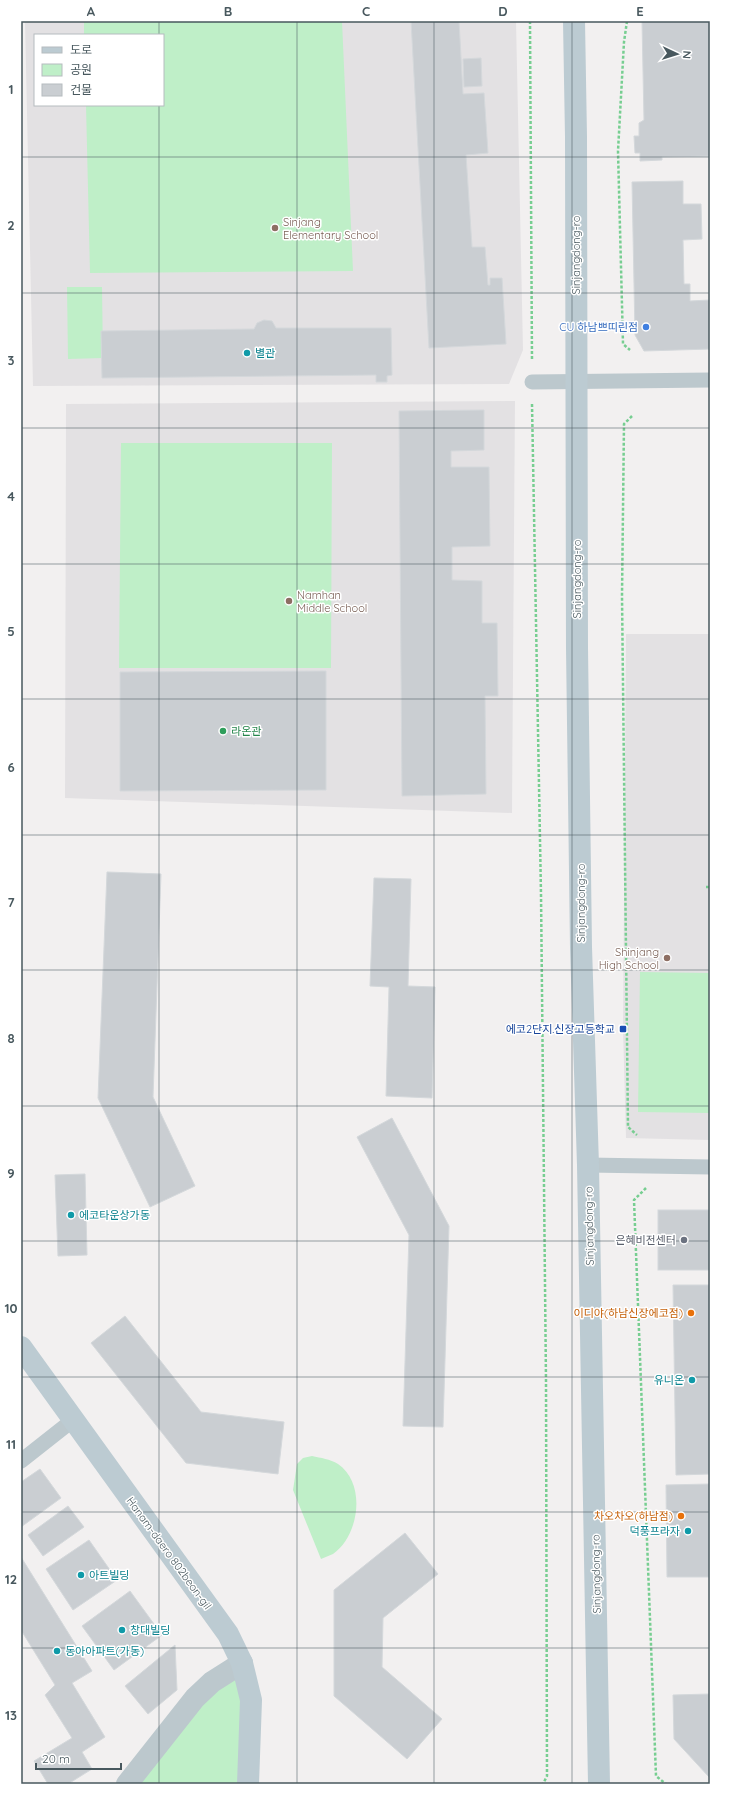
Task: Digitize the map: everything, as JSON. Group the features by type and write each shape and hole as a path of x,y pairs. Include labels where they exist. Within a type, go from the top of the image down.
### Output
{"main road":[{"name":"Sinjangdong-ro","path":"574,21 576,137 577,640 581,948 588,1165 599,1784"},
{"name":"Hanam-daero 802beon-gil","path":"21,1347 228,1634 242,1663 251,1700 248,1784"}],"street":[{"path":"127,1784 195,1698 212,1682 242,1663"}],"lane":[{"path":"532,382 710,380"},
{"path":"588,1165 710,1167"},
{"path":"21,1461 74,1420"}],"path":[{"path":"530,21 531,442 541,894 546,1381 547,1776 543,1784"},
{"path":"627,21 624,42 618,150 623,344 630,350"},
{"path":"632,416 624,424 622,596 628,1127 637,1135"},
{"path":"639,1195 634,1200 656,1776 666,1784"}],"shaded area":[{"name":"Sinjang Elementary School","path":"25,21 516,21 523,350 509,384 33,386"},
{"name":"Namhan Middle School","path":"515,401 512,813 65,798 66,404"},
{"name":"Shinjang High School","path":"626,634 710,634 710,1140 626,1138 623,1029"}],"green space":[{"path":"84,21 342,21 353,271 90,273 86,106 164,106 164,34 84,34"},
{"path":"67,287 102,287 103,358 68,359"},
{"path":"121,443 332,443 331,668 119,668"},
{"path":"640,972 710,973 710,1113 638,1112"},
{"path":"312,1456 338,1464 347,1473 353,1484 356,1497 354,1523 349,1535 342,1546 333,1554 321,1559 293,1490 297,1464 303,1458"},
{"path":"242,1663 248,1784 127,1784"}],"building":[{"path":"411,21 459,21 463,94 484,93 488,153 466,155 472,247 485,247 488,285 490,285 490,278 502,278 506,344 429,348"},
{"path":"642,21 710,21 710,156 662,157 662,160 640,161 640,153 635,153 634,136 639,136 639,123 644,120"},
{"path":"481,58 482,86 464,87 463,59"},
{"path":"683,181 683,204 701,204 702,239 683,240 684,284 690,284 690,301 710,300 710,349 644,351 635,335 632,182"},
{"name":"별관","path":"264,320 272,321 276,328 391,328 392,375 387,376 387,382 376,382 376,375 102,378 101,331 254,329 257,323"},
{"path":"484,410 484,450 451,451 451,467 489,467 490,546 452,547 452,580 482,581 482,623 497,623 498,696 485,696 486,794 402,796 399,411"},
{"name":"라온관","path":"326,671 326,790 120,791 120,672"},
{"path":"107,872 161,874 153,1097 195,1186 150,1207 98,1098"},
{"path":"374,878 411,879 408,986 435,987 432,1098 386,1096 389,987 370,986"},
{"path":"392,1118 449,1226 443,1427 403,1426 409,1235 357,1137"},
{"name":"에코타운상가동","path":"85,1174 87,1255 58,1256 55,1175"},
{"name":"은혜비전센터","path":"658,1210 710,1210 710,1270 658,1270"},
{"name":"유니온","path":"673,1285 710,1285 710,1474 676,1475"},
{"path":"125,1316 201,1412 284,1422 278,1474 186,1463 91,1343"},
{"path":"40,1469 61,1498 21,1527 21,1482"},
{"name":"덕풍프라자","path":"710,1484 710,1577 667,1577 666,1485"},
{"path":"68,1506 84,1527 43,1556 28,1535"},
{"path":"405,1533 438,1574 383,1618 382,1667 442,1719 407,1759 334,1696 334,1590"},
{"name":"아트빌딩","path":"89,1540 117,1580 73,1610 46,1569"},
{"name":"동아아파트(가동)","path":"21,1557 92,1671 72,1683 105,1737 82,1752 92,1769 68,1784 48,1784 34,1761 72,1738 45,1695 55,1685 21,1630"},
{"name":"창대빌딩","path":"130,1591 162,1635 114,1670 82,1626"},
{"path":"175,1645 177,1690 148,1714 125,1686"},
{"path":"710,1694 709,1777 674,1739 673,1695"}],"place":[{"name":"Sinjang Elementary School","path":"275,228"},
{"name":"CU 하남쁘띠린점","path":"646,327"},
{"name":"별관","path":"247,353"},
{"name":"Namhan Middle School","path":"289,601"},
{"name":"라온관","path":"223,731"},
{"name":"Shinjang High School","path":"667,958"},
{"name":"에코2단지.신장고등학교","path":"623,1029"},
{"name":"에코타운상가동","path":"71,1215"},
{"name":"은혜비전센터","path":"684,1240"},
{"name":"이디야(하남신장에코점)","path":"691,1313"},
{"name":"유니온","path":"692,1380"},
{"name":"차오차오(하남점)","path":"681,1516"},
{"name":"덕풍프라자","path":"688,1531"},
{"name":"아트빌딩","path":"81,1575"},
{"name":"창대빌딩","path":"122,1630"},
{"name":"동아아파트(가동)","path":"57,1651"}]}
